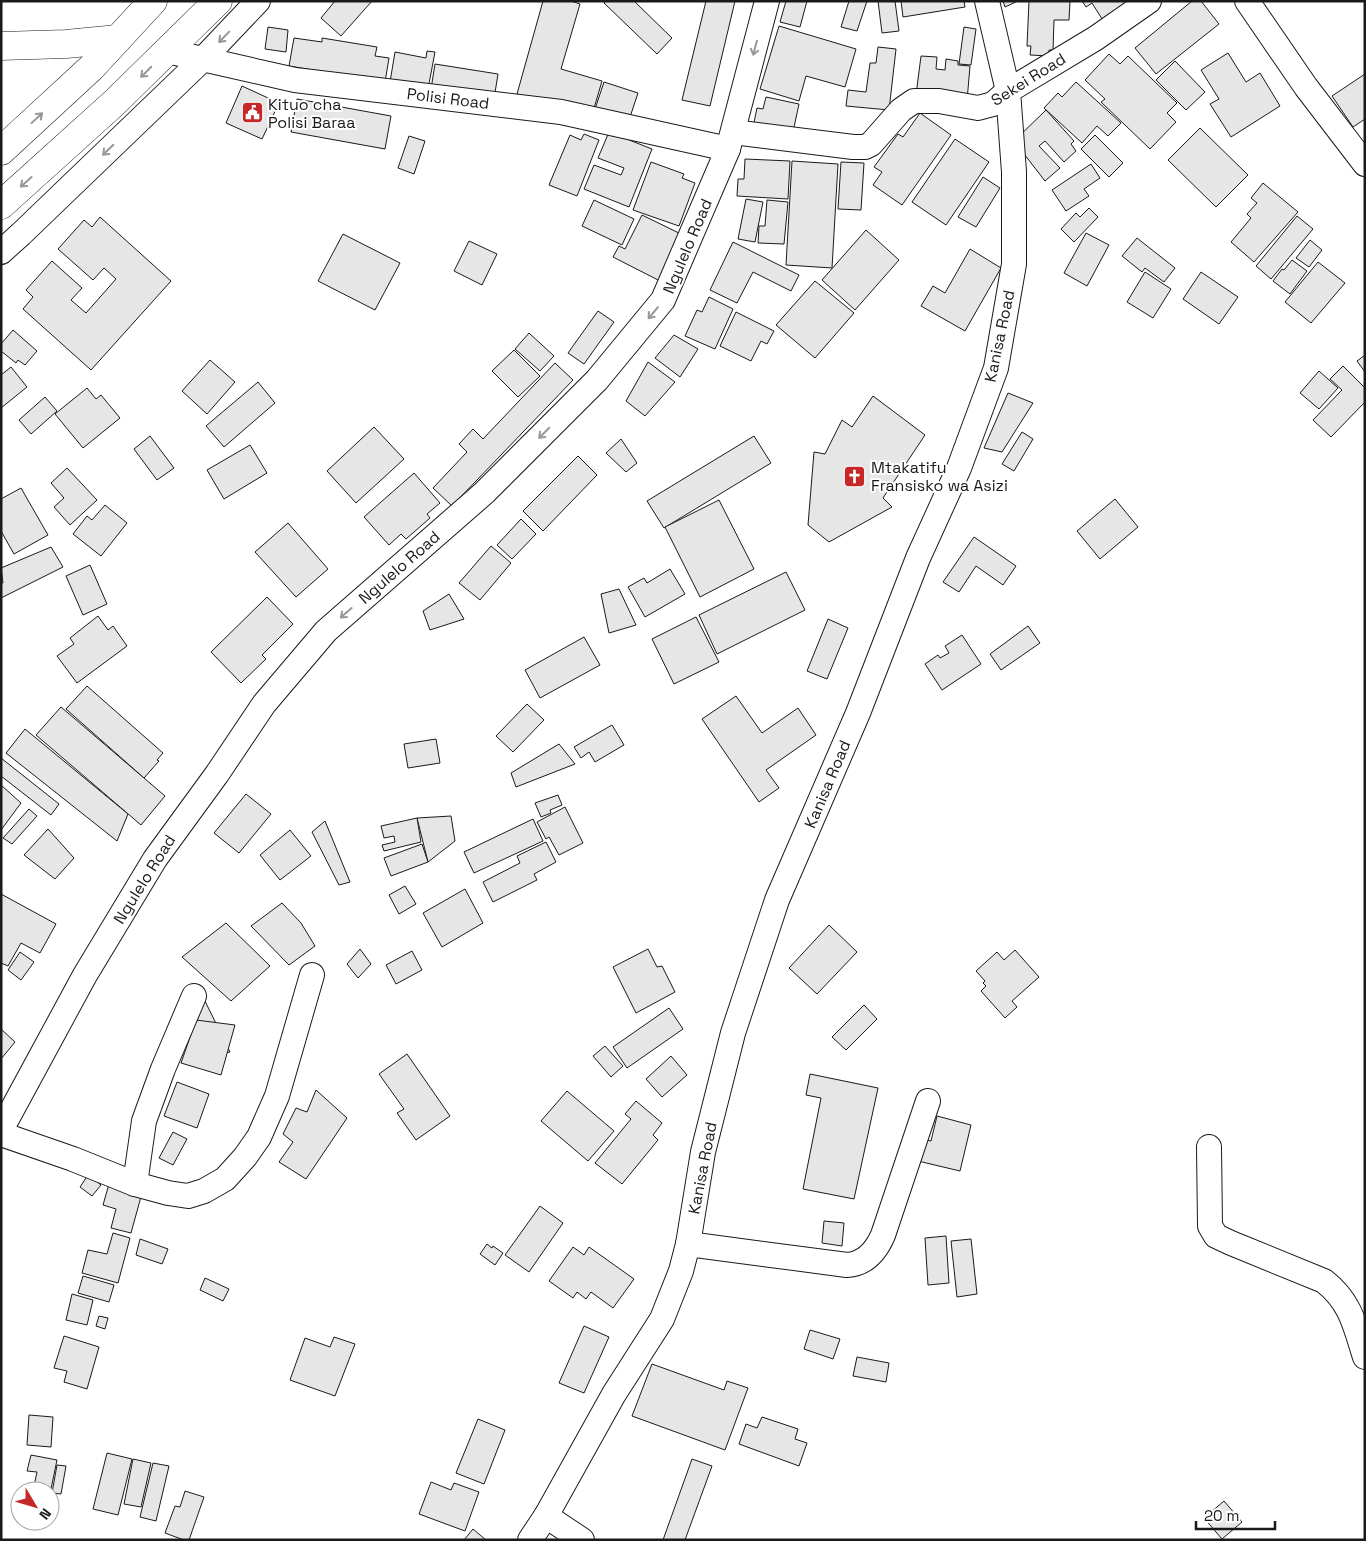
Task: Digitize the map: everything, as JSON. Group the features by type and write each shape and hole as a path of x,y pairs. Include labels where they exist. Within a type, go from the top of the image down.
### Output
{"main road":[{"path":"1,152 92,67 153,1"},
{"path":"1,205 114,103 218,1"},
{"path":"1,46 66,44 118,39"}],"street":[{"path":"1,252 202,60 258,1"},
{"name":"Ngulelo Road","path":"1,1130 85,975 155,859 217,774 264,704 326,632 484,492 597,380 663,300 731,141 767,1"},
{"name":"Kanisa Road","path":"530,1540 546,1516 614,1394 662,1319 681,1271 688,1244 703,1152 733,1033 777,900 858,713 918,558 959,468 996,368 1014,264 1014,172 1008,91 987,1"},
{"name":"Sekei Road","path":"731,141 865,147 876,139 901,110 914,101 939,101 978,108 993,104 1008,91 1096,38 1149,1"},
{"path":"1247,1 1306,87 1365,164"},
{"name":"Polisi Road","path":"167,51 295,80 560,112 731,141"},
{"path":"1,1134 73,1159 135,1184 188,1196 204,1191 224,1179 245,1157 259,1137 277,1096 312,975"},
{"path":"135,1184 144,1121 163,1069 194,996"},
{"path":"688,1244 846,1265 861,1262 873,1252 883,1235 928,1101"},
{"path":"1209,1147 1210,1226 1216,1236 1324,1281 1335,1289 1352,1315 1365,1357"},
{"path":"546,1516 582,1540"}],"building":[{"path":"335,1 372,1 341,36 321,18"},
{"path":"543,1 571,1 580,4 561,69 602,81 592,115 517,94"},
{"path":"606,1 634,1 672,38 657,54 604,3"},
{"path":"706,1 735,1 710,106 682,100"},
{"path":"786,1 807,1 800,27 780,22"},
{"path":"849,1 867,1 857,31 841,27"},
{"path":"878,1 895,1 899,31 882,33"},
{"path":"901,1 964,1 965,7 903,17"},
{"path":"1003,1 1018,1 1005,7"},
{"path":"1029,1 1070,1 1069,20 1054,20 1053,50 1049,50 1049,56 1030,55 1031,46 1027,46"},
{"path":"1082,1 1137,1 1104,22 1092,3 1086,7"},
{"path":"1192,1 1201,1 1219,24 1156,74 1135,48"},
{"path":"779,26 856,49 845,87 806,76 799,101 760,89"},
{"path":"268,27 288,30 286,52 265,49"},
{"path":"964,27 976,29 971,65 959,64"},
{"path":"294,38 322,42 322,38 377,47 375,56 389,58 385,82 289,66"},
{"path":"878,47 896,49 889,110 846,106 848,90 866,92 870,63 876,63"},
{"path":"427,51 435,52 428,89 390,82 395,52 426,58"},
{"path":"1228,53 1246,82 1260,73 1280,106 1231,137 1210,104 1219,99 1201,70"},
{"path":"1109,54 1120,64 1128,56 1177,103 1167,113 1176,122 1150,149 1101,102 1105,99 1085,80"},
{"path":"921,56 937,57 936,69 945,70 946,59 958,61 958,65 970,66 967,101 916,95"},
{"path":"1175,61 1205,92 1186,110 1156,80"},
{"path":"435,64 498,74 494,99 431,89"},
{"path":"1365,74 1365,119 1353,127 1332,96"},
{"path":"604,82 638,93 628,123 594,112"},
{"path":"1076,82 1121,123 1108,136 1097,126 1082,143 1044,108 1058,93 1062,97"},
{"name":"Kituo cha Polisi Baraa","path":"242,86 279,103 262,139 226,123"},
{"path":"766,97 799,104 791,141 752,132 757,108 763,109"},
{"path":"297,99 391,116 385,149 291,132"},
{"path":"1046,110 1074,141 1071,144 1076,151 1064,162 1045,141 1039,146 1060,168 1045,181 1014,141"},
{"path":"920,113 951,135 902,205 873,185 882,172 874,167 898,134 903,137"},
{"path":"1200,128 1248,175 1216,207 1168,160"},
{"path":"609,132 652,149 629,207 584,189 594,165 621,175 624,168 598,158"},
{"path":"584,134 599,140 577,196 549,185 570,135 581,140"},
{"path":"1095,135 1123,163 1109,177 1081,149"},
{"path":"409,136 425,141 414,174 398,168"},
{"path":"955,139 989,162 946,225 912,202"},
{"path":"745,159 790,161 788,199 737,196 738,179 744,179"},
{"path":"792,161 838,164 832,268 786,265"},
{"path":"651,162 684,174 682,178 695,183 679,226 633,210"},
{"path":"841,162 864,163 861,210 838,209"},
{"path":"1091,164 1100,178 1084,189 1089,196 1066,211 1052,190"},
{"path":"983,177 1000,188 976,227 958,217"},
{"path":"1263,183 1298,212 1254,262 1231,242 1251,218 1247,214 1257,203 1251,198"},
{"path":"746,199 763,202 755,242 738,239"},
{"path":"594,200 634,219 622,245 582,226"},
{"path":"767,200 788,202 784,244 758,243 759,226 765,226"},
{"path":"1089,208 1098,217 1074,242 1061,229 1076,213 1080,217"},
{"path":"642,215 683,235 660,281 613,257 619,246 625,249"},
{"path":"1297,216 1313,229 1271,279 1256,266"},
{"path":"100,217 171,281 91,370 23,309 33,297 26,290 52,261 82,288 71,300 86,313 116,279 104,268 93,280 58,249 84,220 92,227"},
{"path":"866,230 899,260 855,310 822,280"},
{"path":"1086,233 1109,245 1087,286 1064,273"},
{"path":"343,234 400,263 375,310 318,281"},
{"path":"1137,238 1175,268 1164,282 1145,268 1142,272 1122,256"},
{"path":"1310,240 1322,250 1309,267 1296,258"},
{"path":"469,241 497,254 482,285 454,271"},
{"path":"733,242 799,275 791,291 753,272 737,303 710,290"},
{"path":"970,249 1001,268 965,331 921,306 933,286 945,293"},
{"path":"1292,260 1307,271 1290,294 1273,281"},
{"path":"1318,262 1345,283 1311,323 1285,302"},
{"path":"1145,272 1171,289 1153,318 1127,302"},
{"path":"1201,272 1238,297 1219,324 1183,299"},
{"path":"815,281 854,313 815,358 776,325"},
{"path":"709,297 733,309 715,349 685,336 697,310 702,312"},
{"path":"598,311 614,322 584,364 568,353"},
{"path":"736,312 774,331 767,344 761,341 751,361 720,346"},
{"path":"13,330 37,351 25,365 18,360 16,363 1,351 1,344"},
{"path":"529,333 554,356 540,371 515,349"},
{"path":"674,335 698,349 680,377 655,358"},
{"path":"514,350 540,376 518,397 492,371"},
{"path":"1365,355 1365,372 1357,361"},
{"path":"210,360 235,382 207,414 182,391"},
{"path":"648,362 675,382 645,416 626,401"},
{"path":"555,363 573,380 452,506 433,488 467,452 459,444 473,429 483,439"},
{"path":"1343,366 1365,388 1365,402 1331,437 1313,420 1342,390 1330,379"},
{"path":"11,367 27,387 1,408 1,375"},
{"path":"1319,371 1338,388 1319,409 1300,393"},
{"path":"258,382 275,403 224,447 206,426"},
{"path":"87,388 96,399 101,395 120,418 83,448 55,414"},
{"path":"1008,393 1033,403 1002,452 984,448"},
{"name":"Mtakatifu Fransisko wa Asizi","path":"873,396 925,435 883,498 892,507 829,542 808,525 814,452 825,454 842,420 852,427"},
{"path":"45,397 57,411 31,434 19,420"},
{"path":"374,427 404,459 356,503 327,471"},
{"path":"1022,432 1033,439 1014,471 1002,464"},
{"path":"150,436 174,468 157,480 134,449"},
{"path":"754,436 771,463 664,528 647,501"},
{"path":"621,439 637,463 626,472 606,453"},
{"path":"250,445 267,473 224,499 207,470"},
{"path":"578,456 597,475 543,531 523,511"},
{"path":"67,468 97,500 70,525 54,507 64,498 51,483"},
{"path":"414,473 440,503 427,514 430,518 406,539 401,534 389,545 364,517"},
{"path":"21,488 48,535 14,554 1,531 1,499"},
{"path":"1115,499 1138,527 1100,559 1077,531"},
{"path":"719,500 754,569 700,597 665,527"},
{"path":"105,505 127,523 101,556 73,534 87,516 92,520"},
{"path":"521,519 536,534 512,559 497,545"},
{"path":"288,523 328,569 296,597 255,552"},
{"path":"974,537 1016,566 1003,585 976,566 959,592 943,582"},
{"path":"491,546 511,563 480,600 459,583"},
{"path":"51,547 63,567 1,598 1,583 3,583 1,568"},
{"path":"90,565 107,604 83,615 66,576"},
{"path":"670,569 685,594 645,617 628,587 644,578 647,583"},
{"path":"786,572 805,610 717,654 699,615"},
{"path":"619,589 636,625 609,633 601,594"},
{"path":"449,594 464,619 430,630 423,611"},
{"path":"267,597 293,624 262,655 266,659 241,683 211,652"},
{"path":"98,616 108,630 113,626 127,646 77,683 57,656 74,644 70,638"},
{"path":"696,617 719,662 674,684 652,639"},
{"path":"828,619 848,628 827,679 807,671"},
{"path":"1028,626 1040,643 1001,670 990,654"},
{"path":"962,635 981,664 942,690 925,664 938,655 940,658 949,653 945,646"},
{"path":"584,637 600,665 540,698 525,670"},
{"path":"87,686 163,753 157,760 159,761 144,778 66,709"},
{"path":"736,696 762,733 798,708 816,735 766,770 779,788 759,802 702,719"},
{"path":"527,704 544,720 513,752 496,736"},
{"path":"61,707 165,796 141,825 36,735"},
{"path":"612,725 624,745 595,762 589,752 581,758 574,747"},
{"path":"25,729 128,814 117,841 6,753"},
{"path":"436,739 440,763 408,768 404,744"},
{"path":"559,744 575,764 516,787 511,773"},
{"path":"1,758 59,804 51,815 1,776"},
{"path":"1,785 21,803 1,830"},
{"path":"246,794 271,814 239,853 214,833"},
{"path":"558,795 562,805 550,810 551,813 541,817 535,803"},
{"path":"565,807 583,843 559,855 549,837 546,839 537,822"},
{"path":"29,809 37,816 12,844 3,838"},
{"path":"451,816 455,841 428,862 417,818"},
{"path":"417,818 421,842 384,851 382,845 395,842 394,836 384,838 381,826"},
{"path":"533,819 543,841 474,873 464,852"},
{"path":"325,821 350,882 339,885 312,832"},
{"path":"48,829 74,858 55,879 24,855"},
{"path":"290,830 311,856 280,880 260,855"},
{"path":"546,842 556,862 534,874 537,880 493,902 483,882 520,863 517,856"},
{"path":"422,844 428,862 391,876 384,858"},
{"path":"405,886 416,904 399,914 389,895"},
{"path":"465,889 483,923 442,947 423,913"},
{"path":"1,894 56,924 40,953 21,943 8,966 1,963"},
{"path":"282,903 301,923 315,946 289,965 251,926"},
{"path":"226,923 270,966 231,1001 182,957"},
{"path":"829,925 857,952 817,994 789,968"},
{"path":"360,949 371,964 358,978 347,964"},
{"path":"648,949 657,967 662,966 675,992 636,1013 613,967"},
{"path":"1015,950 1039,977 1012,1001 1017,1007 1005,1018 981,991 986,986 983,983 985,981 976,971 997,952 1004,960"},
{"path":"412,951 422,970 396,984 386,965"},
{"path":"20,952 34,962 21,980 8,970"},
{"path":"204,999 230,1052 212,1056 191,1008"},
{"path":"864,1005 877,1019 846,1050 832,1037"},
{"path":"669,1008 683,1029 627,1068 613,1047"},
{"path":"196,1020 235,1025 221,1075 181,1063"},
{"path":"1,1029 15,1042 1,1059"},
{"path":"605,1046 623,1066 611,1077 593,1056"},
{"path":"407,1054 450,1116 416,1140 397,1113 404,1109 379,1074"},
{"path":"671,1056 687,1075 662,1097 646,1079"},
{"path":"810,1074 878,1088 854,1199 803,1189 821,1098 806,1095"},
{"path":"177,1082 209,1094 197,1128 164,1116"},
{"path":"316,1090 347,1118 306,1179 279,1162 293,1142 283,1134 296,1108 307,1112"},
{"path":"567,1091 614,1131 588,1161 541,1121"},
{"path":"636,1101 662,1123 653,1135 658,1140 622,1184 595,1163 631,1119 625,1114"},
{"path":"937,1116 971,1125 960,1171 918,1161 923,1139 931,1141"},
{"path":"173,1132 187,1139 173,1165 159,1158"},
{"path":"88,1175 101,1185 92,1196 80,1187"},
{"path":"109,1184 142,1193 131,1233 111,1228 116,1209 103,1205"},
{"path":"540,1206 563,1223 529,1272 505,1255"},
{"path":"824,1221 844,1223 842,1246 822,1243"},
{"path":"113,1233 130,1238 118,1283 82,1273 88,1250 107,1254"},
{"path":"946,1236 949,1283 928,1285 925,1238"},
{"path":"140,1239 168,1249 162,1264 136,1255"},
{"path":"971,1239 977,1294 957,1297 951,1241"},
{"path":"487,1244 503,1253 495,1265 480,1254"},
{"path":"573,1247 584,1255 589,1247 634,1279 613,1308 591,1292 586,1299 577,1292 573,1298 549,1281"},
{"path":"83,1276 114,1285 109,1302 78,1293"},
{"path":"205,1278 229,1289 223,1301 200,1290"},
{"path":"72,1294 93,1300 87,1325 66,1320"},
{"path":"99,1316 108,1318 105,1329 96,1326"},
{"path":"584,1326 609,1337 584,1393 559,1383"},
{"path":"810,1330 840,1339 833,1359 804,1349"},
{"path":"64,1336 99,1347 87,1389 64,1382 67,1371 54,1368"},
{"path":"334,1337 355,1344 335,1396 290,1380 305,1338 330,1347"},
{"path":"857,1357 889,1363 886,1382 853,1376"},
{"path":"652,1364 724,1390 727,1381 748,1388 725,1450 632,1416"},
{"path":"29,1415 53,1417 51,1447 27,1445"},
{"path":"762,1417 798,1429 795,1439 807,1443 799,1466 739,1444 746,1424 757,1428"},
{"path":"478,1419 505,1430 484,1484 456,1473"},
{"path":"107,1453 132,1459 118,1515 93,1509"},
{"path":"31,1455 57,1460 53,1481 35,1481 37,1472 27,1471"},
{"path":"133,1459 151,1463 141,1507 124,1504"},
{"path":"692,1459 712,1466 685,1540 663,1540"},
{"path":"153,1463 169,1466 156,1521 140,1517"},
{"path":"57,1465 66,1466 61,1494 60,1481 54,1481"},
{"path":"431,1482 451,1490 454,1483 479,1492 465,1531 419,1514"},
{"path":"185,1491 204,1497 189,1540 165,1533 175,1506 180,1507"},
{"path":"1224,1501 1242,1522 1222,1539 1204,1518"},
{"path":"473,1529 486,1540 464,1540"}],"place":[{"name":"Kituo cha Polisi Baraa","path":"252,113"},
{"name":"Mtakatifu Fransisko wa Asizi","path":"855,476"}]}
